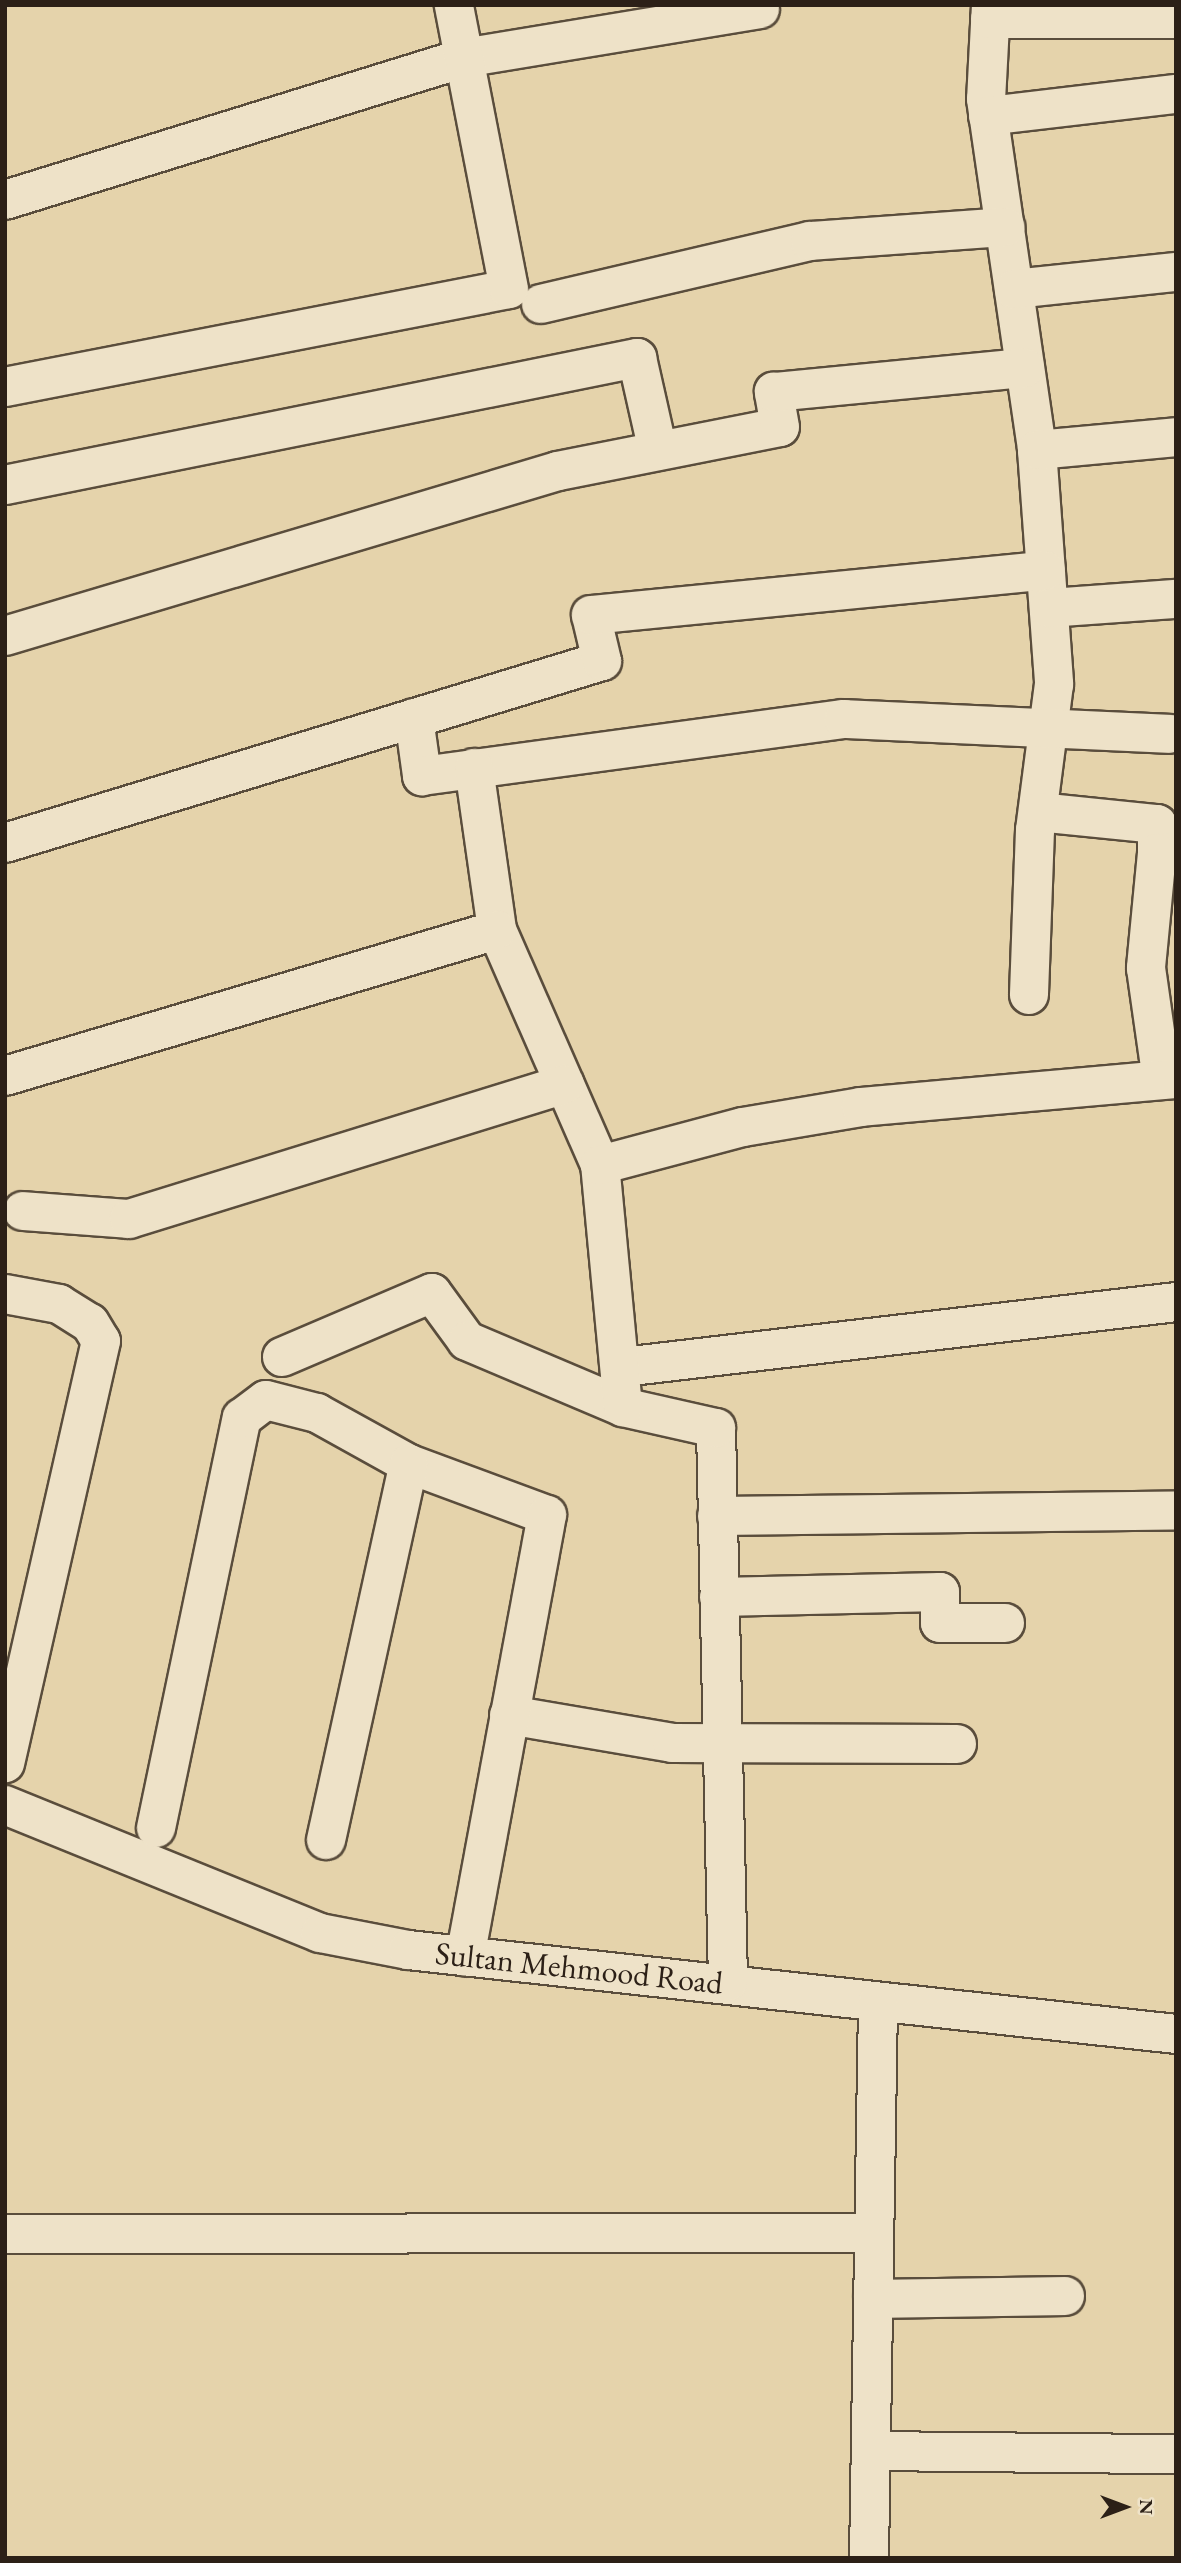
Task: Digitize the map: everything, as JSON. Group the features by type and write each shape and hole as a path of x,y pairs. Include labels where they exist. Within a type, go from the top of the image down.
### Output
{"street":[{"path":"5,387 509,289 454,5"},
{"path":"5,200 464,58 760,9"},
{"path":"1029,995 1038,812 1054,684 1037,450 988,116 991,12 1176,19"},
{"path":"988,116 1176,94"},
{"path":"541,304 810,242 1005,228"},
{"path":"1014,289 1176,272"},
{"path":"5,485 637,358 658,451"},
{"path":"5,636 558,471 780,427 774,392 1025,368"},
{"path":"1037,450 1176,437"},
{"path":"5,843 602,661 591,615 1046,570"},
{"path":"1049,608 1176,599"},
{"path":"414,718 422,776 844,719 1170,734"},
{"path":"474,768 497,930 600,1165 623,1367 623,1407"},
{"path":"600,1165 743,1127 861,1107 1169,1080 1146,968 1167,853 1157,824 1038,812"},
{"path":"5,1076 497,930"},
{"path":"23,1211 129,1219 565,1084"},
{"path":"5,1293 59,1304 90,1323 101,1342 5,1763"},
{"path":"282,1357 432,1293 467,1342 623,1407 716,1428 728,1982"},
{"path":"623,1367 1176,1302"},
{"path":"156,1828 242,1418 266,1400 317,1413 409,1464 547,1515 466,1956"},
{"path":"326,1840 409,1464"},
{"path":"717,1516 1176,1510"},
{"path":"719,1597 940,1592 940,1623 1005,1623"},
{"path":"509,1715 672,1743 957,1744"},
{"name":"Sultan Mehmood Road","path":"5,1805 320,1933 466,1956 728,1982 878,2002 1176,2034"},
{"path":"869,2558 872,2233 878,2002"},
{"path":"5,2234 872,2233"},
{"path":"873,2299 1065,2296"},
{"path":"871,2451 1176,2454"}]}
